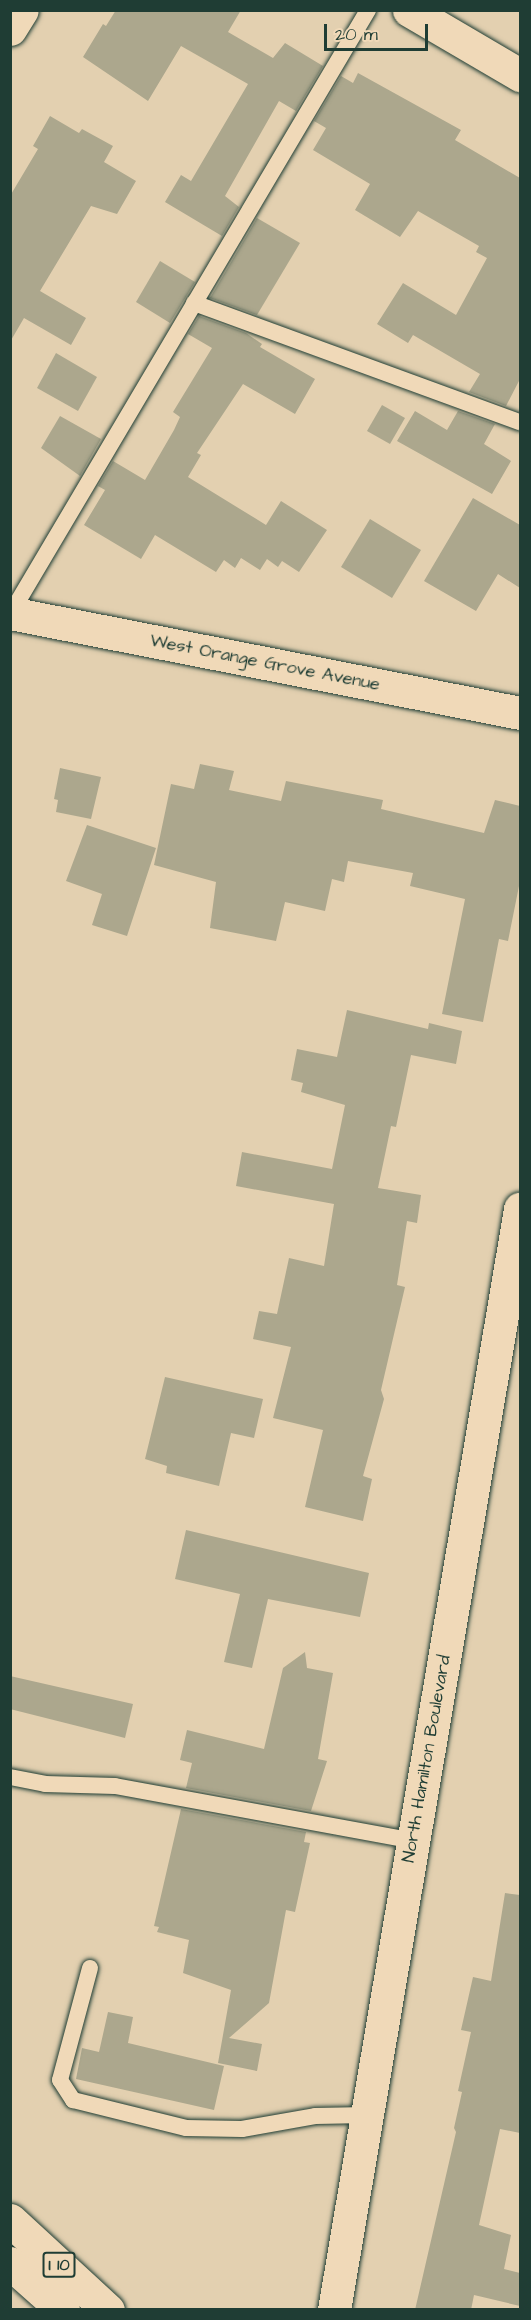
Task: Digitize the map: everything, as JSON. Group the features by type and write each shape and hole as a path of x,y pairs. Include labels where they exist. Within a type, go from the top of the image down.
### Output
{"main road":[{"path":"10,29 22,10"},
{"path":"409,10 520,75"},
{"name":"West Orange Grove Avenue","path":"11,613 520,713"},
{"name":"North Hamilton Boulevard","path":"334,2310 520,1209"},
{"name":"I 10","path":"10,2220 108,2310"},
{"path":"10,2263 63,2310"}],"lane":[{"path":"11,613 368,10"},
{"path":"195,303 520,422"},
{"path":"10,1777 45,1784 115,1786 414,1841"},
{"path":"90,1968 60,2080 73,2100 186,2127 242,2129 315,2116 367,2115"}],"building":[{"path":"116,10 241,10 228,32 273,58 285,43 323,66 296,111 279,101 225,196 239,207 222,236 165,202 181,175 191,181 248,84 181,46 148,101 83,57 103,24 106,26"},
{"path":"358,73 461,130 455,140 520,178 520,379 506,406 469,392 480,374 413,335 408,343 377,324 403,283 456,315 487,258 476,252 479,246 418,211 400,237 355,210 370,184 313,150 326,128 314,121 341,76 353,83"},
{"path":"50,116 79,133 82,129 113,146 104,162 136,181 117,214 91,206 40,291 86,318 71,345 24,318 10,342 10,196 38,149 33,146"},
{"path":"257,218 300,243 257,315 210,298"},
{"path":"160,261 195,282 170,323 136,302"},
{"path":"199,316 246,333 262,344 260,347 315,379 295,414 243,384 197,453 201,455 188,477 266,525 281,501 327,530 299,572 282,561 278,567 267,559 260,570 241,558 235,568 224,560 216,572 155,535 141,559 84,525 105,490 98,486 113,461 145,480 174,430 180,417 173,412 212,348 188,334"},
{"path":"56,353 97,377 78,411 37,388"},
{"path":"382,405 405,418 390,444 367,431"},
{"path":"415,411 447,430 458,411 495,424 484,444 511,461 492,494 397,441"},
{"path":"60,416 101,439 80,476 41,448"},
{"path":"473,498 520,525 520,588 498,574 476,611 424,581"},
{"path":"370,519 421,550 392,598 341,567"},
{"path":"200,764 234,771 229,790 281,801 286,781 383,800 381,809 484,833 495,800 520,806 520,881 508,941 499,939 483,1022 442,1014 465,899 410,886 413,873 348,861 344,882 332,879 325,911 285,902 276,941 210,928 216,882 154,865 171,784 194,789"},
{"path":"60,768 101,777 91,819 56,812 58,800 54,799"},
{"path":"87,825 156,848 127,936 92,925 102,894 66,881"},
{"path":"347,1010 428,1029 429,1023 462,1031 456,1064 411,1055 396,1127 391,1126 378,1188 421,1195 417,1223 407,1221 397,1285 405,1287 381,1390 384,1399 363,1476 372,1479 363,1521 305,1507 323,1430 273,1418 291,1347 253,1339 259,1311 277,1314 289,1258 324,1266 334,1204 236,1186 242,1152 332,1169 345,1105 301,1092 303,1083 291,1080 297,1049 337,1057"},
{"path":"165,1377 263,1399 254,1438 231,1433 219,1486 166,1473 167,1466 145,1459"},
{"path":"186,1530 369,1573 360,1617 268,1599 252,1668 224,1662 240,1594 175,1579"},
{"path":"305,1652 307,1668 333,1673 318,1759 327,1761 311,1811 186,1788 192,1763 180,1760 187,1730 264,1749 283,1668"},
{"path":"10,1676 133,1704 125,1738 10,1709"},
{"path":"181,1809 306,1832 304,1842 310,1843 295,1912 286,1910 269,2003 229,2038 262,2044 257,2071 218,2063 231,1990 183,1973 189,1940 157,1932 159,1927 154,1926"},
{"path":"505,1893 520,1895 520,2133 500,2129 479,2225 511,2235 504,2269 520,2273 520,2306 474,2295 471,2310 415,2310 456,2132 454,2128 462,2092 458,2091 471,2032 461,2030 473,1977 491,1981"},
{"path":"108,2012 133,2017 128,2043 224,2066 214,2110 76,2079 82,2048 99,2052"}]}
